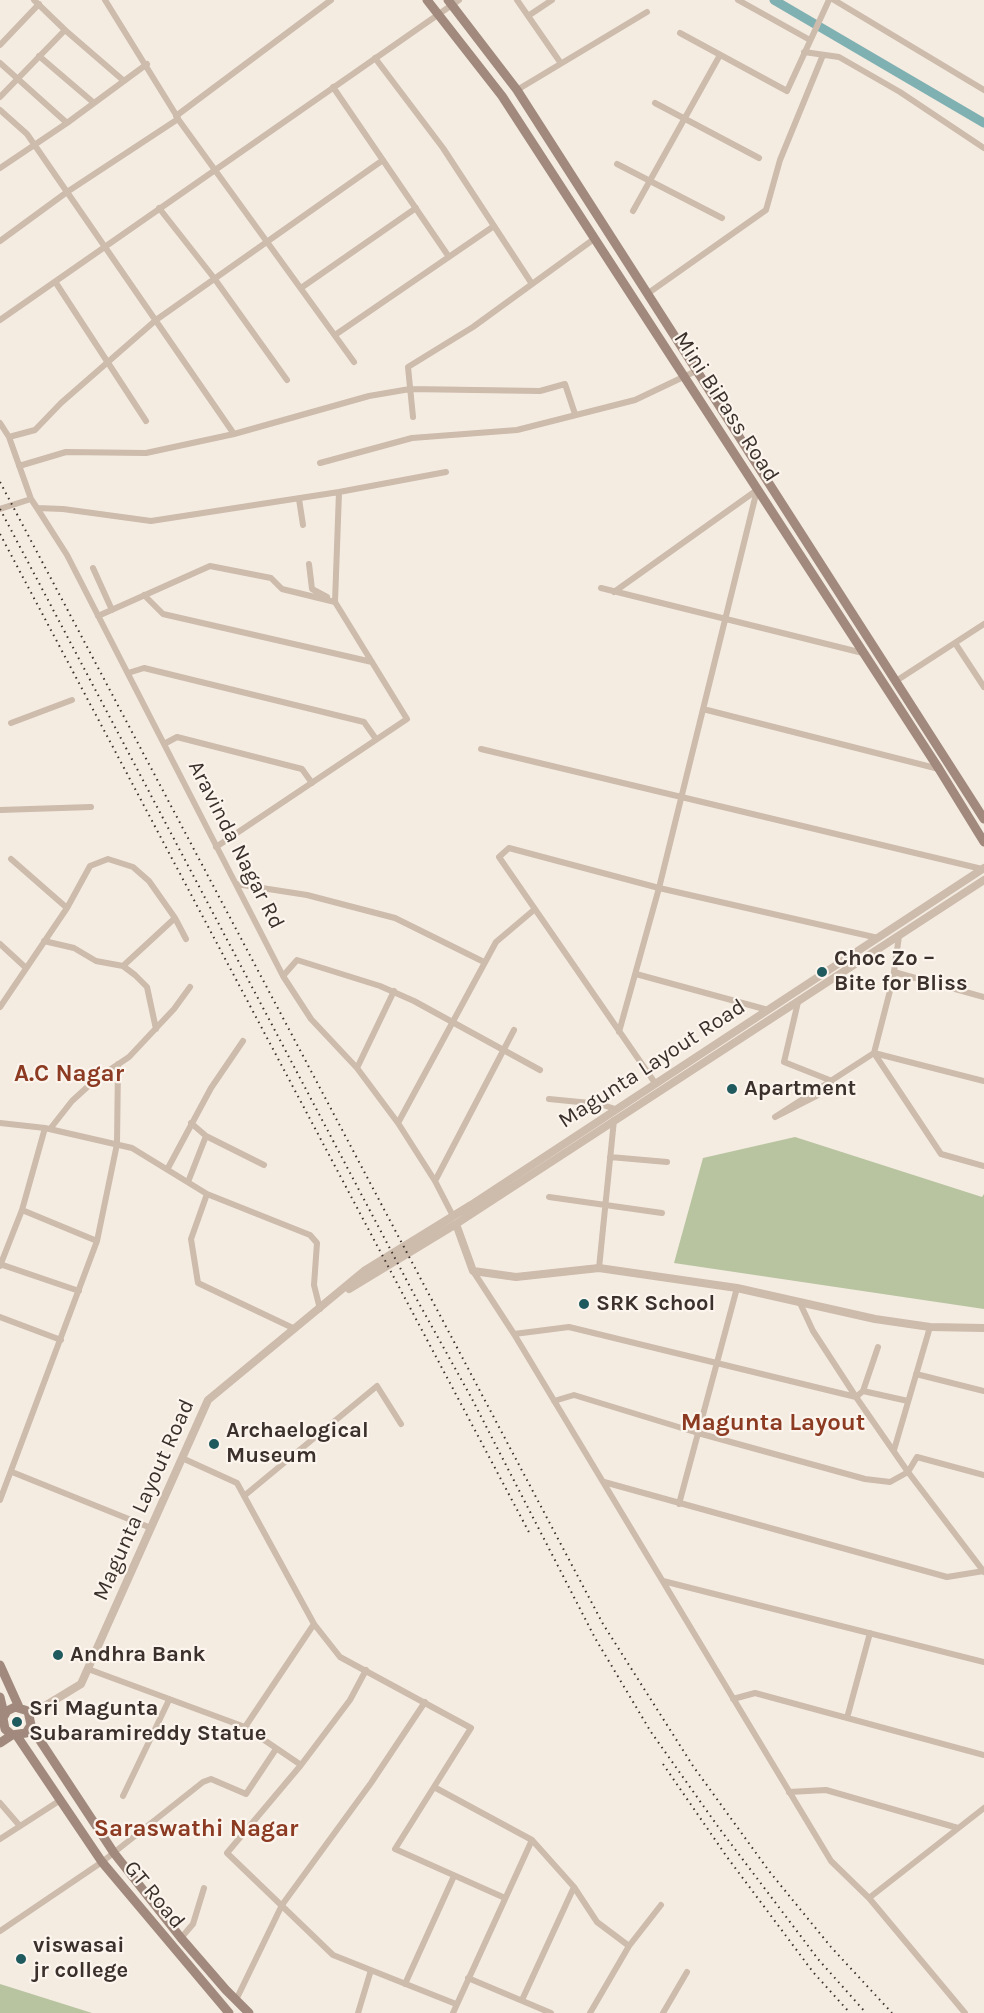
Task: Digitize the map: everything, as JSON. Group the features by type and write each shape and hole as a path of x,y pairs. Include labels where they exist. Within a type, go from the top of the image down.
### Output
{"main road":[{"name":"Mini BiPass Road","path":"427,0 436,15 502,96 939,769 984,842"},
{"path":"453,2 517,90 984,819"},
{"path":"0,1665 19,1707 31,1720 114,1853 181,1938 249,2013"},
{"path":"0,1698 4,1714 2,1722 8,1733"},
{"path":"4,1714 10,1708 19,1707"},
{"path":"8,1733 26,1733 31,1720"},
{"path":"0,1743 8,1733"},
{"name":"GT Road","path":"8,1733 102,1862 229,2013"}],"street":[{"path":"105,0 112,15 147,64 177,117 354,362"},
{"path":"0,241 177,117 331,0"},
{"path":"517,0 560,62"},
{"path":"528,16 552,0"},
{"path":"738,0 810,40"},
{"path":"680,33 788,91 829,0"},
{"path":"834,0 984,90"},
{"path":"0,45 36,2 124,81"},
{"path":"0,320 56,283 105,246 453,2"},
{"path":"517,90 560,62 647,12"},
{"path":"0,97 65,30"},
{"path":"804,52 839,57 900,92 984,148"},
{"path":"633,211 720,55"},
{"path":"647,294 766,210 780,160 824,55"},
{"path":"39,56 94,103"},
{"path":"375,58 443,148 532,284"},
{"path":"0,63 67,123"},
{"path":"0,168 67,123 147,64"},
{"path":"333,87 449,257"},
{"path":"655,103 759,158"},
{"path":"0,110 27,134 234,434"},
{"path":"9,437 35,430 61,403 156,320 383,160"},
{"path":"617,164 722,218"},
{"path":"159,208 214,278 287,380"},
{"path":"301,288 416,208"},
{"path":"335,335 494,226"},
{"path":"413,417 408,367 473,327 594,239"},
{"path":"56,283 146,421"},
{"path":"320,463 412,438 517,430 635,400 696,371"},
{"path":"19,466 66,452 146,453 234,434 369,396 410,389 540,391 565,384 575,414"},
{"name":"Aravinda Nagar Rd","path":"0,423 9,437 31,499 67,555 283,976 311,1019 357,1068 398,1123 435,1181 454,1220"},
{"path":"37,508 63,509 151,521 298,499 446,472"},
{"path":"614,592 768,483"},
{"path":"619,1032 659,888 757,490"},
{"path":"335,602 339,492"},
{"path":"0,509 31,499"},
{"path":"298,499 303,525"},
{"path":"216,847 407,719 335,602 312,589 309,564"},
{"path":"98,616 210,566 271,578 282,590 335,602"},
{"path":"93,568 112,610"},
{"path":"601,588 864,654"},
{"path":"144,595 163,614 372,662"},
{"path":"896,681 984,624"},
{"path":"955,643 984,687"},
{"path":"128,674 144,668 364,722 376,740"},
{"path":"11,723 72,700"},
{"path":"703,710 939,769"},
{"path":"164,744 177,738 302,769 312,783"},
{"path":"481,749 983,869"},
{"path":"0,810 91,807"},
{"path":"655,1083 499,857 509,848 659,888 878,939"},
{"path":"11,859 67,908"},
{"path":"0,1007 67,908 90,866 108,859 133,867 149,881 175,918 186,939"},
{"name":"Magunta Layout Road","path":"31,1720 81,1684 208,1400 342,1292 366,1281 615,1109 983,869"},
{"name":"Magunta Layout Road","path":"454,1220 798,1002 984,880"},
{"path":"236,884 307,895 395,918 484,963"},
{"path":"398,1123 484,963 504,933 535,909"},
{"path":"123,966 175,918"},
{"path":"818,1095 775,1117 874,1053 894,972 899,936"},
{"path":"44,941 74,948 96,961 123,966 147,987 156,1029"},
{"path":"0,944 26,967"},
{"path":"283,976 297,960 394,992 540,1070"},
{"path":"894,972 984,997"},
{"path":"636,974 768,1010"},
{"path":"79,1291 0,1264 22,1210 47,1128 96,1079 129,1057 156,1029 190,987"},
{"path":"357,1068 394,992"},
{"path":"798,1002 784,1062 832,1081"},
{"path":"435,1181 514,1030"},
{"path":"168,1168 211,1088 243,1041"},
{"path":"874,1053 984,1081"},
{"path":"874,1053 941,1154 984,1166"},
{"path":"0,1500 97,1241 117,1144 118,1064"},
{"path":"549,1099 600,1104 615,1109"},
{"path":"599,1268 614,1119"},
{"path":"0,1123 47,1128 132,1148 207,1194 305,1232 315,1239 318,1249 314,1285 320,1309"},
{"path":"191,1123 206,1136 264,1165"},
{"path":"188,1182 206,1136"},
{"path":"610,1157 667,1162"},
{"path":"207,1194 191,1239 198,1283 295,1329"},
{"path":"549,1197 662,1213"},
{"path":"22,1210 97,1241"},
{"path":"454,1220 473,1271 514,1334 831,1861 869,1898 965,2013"},
{"path":"473,1271 516,1277 599,1268 737,1288 875,1319 930,1327 984,1328"},
{"path":"679,1504 737,1288"},
{"path":"603,1482 947,1577 984,1572 908,1472 856,1397 813,1331 798,1301"},
{"path":"0,1317 61,1340"},
{"path":"514,1334 569,1327 716,1365 856,1397"},
{"path":"894,1450 930,1327"},
{"path":"856,1397 863,1391 878,1347"},
{"path":"916,1374 984,1391"},
{"path":"244,1496 377,1386 401,1424"},
{"path":"863,1391 908,1401"},
{"path":"554,1401 574,1395 698,1433 865,1479 890,1482 908,1472 917,1457 984,1475"},
{"path":"182,1458 237,1483 314,1624 340,1657 471,1728 395,1849 505,1898"},
{"path":"12,1472 151,1528"},
{"path":"663,1581 984,1662"},
{"path":"245,1727 314,1624"},
{"path":"847,1718 870,1633"},
{"path":"88,1669 245,1727 301,1765"},
{"path":"366,1670 350,1700 301,1765 227,1853 333,1955 456,2004"},
{"path":"733,1699 755,1693 983,1753"},
{"path":"123,1796 169,1700"},
{"path":"236,2000 282,1905 371,1783 425,1702"},
{"path":"0,1931 102,1862 211,1779 246,1794 276,1749"},
{"path":"434,1787 532,1840 574,1887 597,1922 629,1946"},
{"path":"789,1792 826,1790 958,1828"},
{"path":"0,1839 58,1801"},
{"path":"0,1803 19,1825"},
{"path":"869,1898 984,1808"},
{"path":"453,2013 532,1840"},
{"path":"405,1984 454,1876"},
{"path":"522,2000 574,1887"},
{"path":"181,1938 193,1924 204,1888"},
{"path":"590,2013 629,1946 661,1905"},
{"path":"358,2013 371,1971"},
{"path":"663,2013 687,1972"},
{"path":"468,1978 551,2013"}],"green space":[{"path":"795,1137 982,1197 984,1194 984,1309 674,1263 703,1158"},
{"path":"0,1984 92,2013 0,2013"}],"waterway":[{"path":"774,0 984,123"}],"railway":[{"path":"0,482 603,1624 693,1766 769,1871 831,1947 892,2013"},
{"path":"0,509 416,1298 471,1397 595,1638 651,1732 719,1828 818,1959 866,2013"},
{"path":"0,534 531,1536"},
{"path":"663,1764 727,1857 813,1972 850,2013"}],"place":[{"name":"Choc Zo – Bite for Bliss","path":"822,972"},
{"name":"Apartment","path":"732,1089"},
{"name":"SRK School","path":"584,1304"},
{"name":"Archaelogical Museum","path":"214,1444"},
{"name":"Andhra Bank","path":"58,1655"},
{"name":"Sri Magunta Subaramireddy Statue","path":"17,1722"},
{"name":"viswasai jr college","path":"21,1959"}],"district":[{"name":"A.C Nagar","path":"69,1074"},
{"name":"Magunta Layout","path":"773,1423"},
{"name":"Saraswathi Nagar","path":"196,1829"}]}
